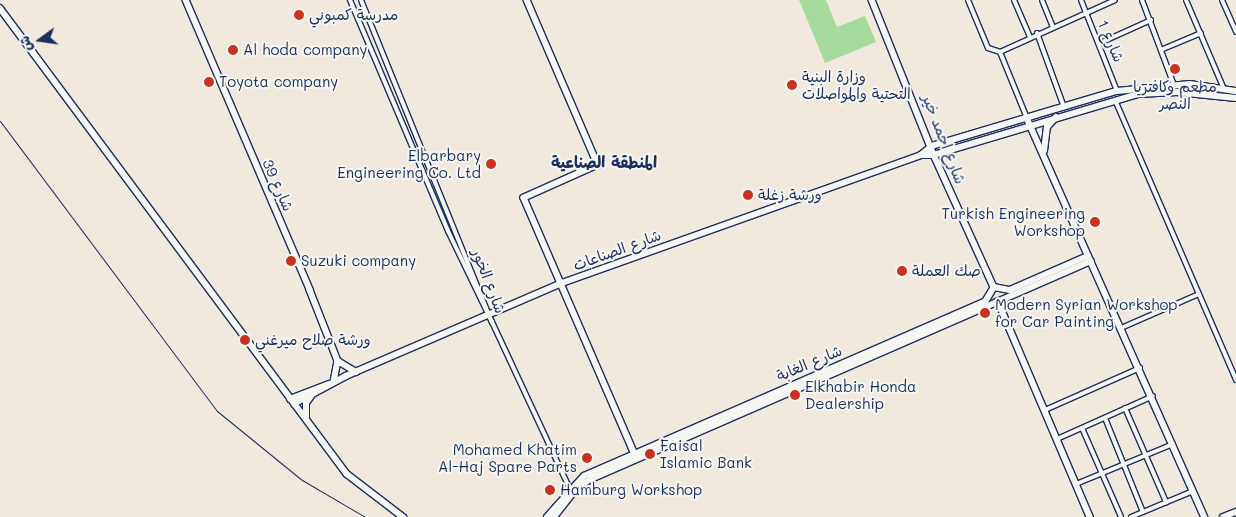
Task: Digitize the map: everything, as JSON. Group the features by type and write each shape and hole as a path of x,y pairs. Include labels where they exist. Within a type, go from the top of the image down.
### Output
{"street":[{"name":"شارع 39","path":"186,0 338,361"},
{"path":"350,0 430,191 485,315 492,322"},
{"path":"354,10 363,6 361,0"},
{"path":"527,0 598,165 524,198 634,452"},
{"name":"شارع احمد خير","path":"872,0 934,155 994,287"},
{"path":"968,0 988,48 1000,52 1030,36 1115,0"},
{"path":"1014,0 1030,36"},
{"path":"1042,0 1053,27"},
{"name":"شارع 1","path":"1081,0 1117,91"},
{"path":"1142,0 1163,49 1174,85"},
{"path":"1186,0 1224,89"},
{"path":"1222,0 1236,32"},
{"name":"شارع الخور","path":"363,6 492,313 492,322 569,487"},
{"path":"0,8 347,474 403,517"},
{"path":"1100,44 1151,20"},
{"path":"1037,33 1064,107"},
{"path":"1163,49 1201,33"},
{"path":"1000,52 1027,118 1044,151 1096,273 1153,396 1204,517"},
{"path":"921,155 932,146 1117,91 1174,85 1236,91"},
{"path":"921,155 934,155 1115,98 1177,92 1236,98"},
{"path":"1115,98 1236,380"},
{"path":"1044,151 1047,127 1058,116"},
{"name":"شارع الصناعات","path":"331,383 562,283 921,155"},
{"path":"430,191 439,187"},
{"name":"شارع الغابة","path":"547,517 569,487 634,452 985,302 994,287 1006,291 1076,267 1090,258"},
{"name":"شارع الغابة","path":"554,517 577,488 591,479 998,301 1090,258"},
{"path":"1076,267 1096,273"},
{"path":"1121,328 1199,294"},
{"path":"998,301 1090,517"},
{"path":"292,401 315,393 331,383 338,361 356,372"},
{"path":"1045,410 1140,368"},
{"path":"292,401 331,383"},
{"path":"306,420 306,403 315,393"},
{"path":"1057,439 1153,396"},
{"path":"1125,408 1166,502"},
{"path":"1104,418 1144,512"},
{"path":"1082,428 1121,517"},
{"path":"1076,484 1174,444"},
{"path":"1131,517 1193,491"},
{"path":"1223,517 1236,512"}],"green space":[{"path":"799,0 826,0 837,27 865,16 876,42 825,63"}],"railway":[{"path":"0,121 217,411 302,480 365,517"}],"place":[{"name":"مدرسة كمبوني","path":"299,15"},
{"name":"Al hoda company","path":"233,50"},
{"name":"مطعم وكافتريا النصر","path":"1175,69"},
{"name":"Toyota company","path":"209,82"},
{"name":"وزارة البنية التحتية والمواصلات","path":"792,85"},
{"name":"Elbarbary Engineering Co. Ltd","path":"491,164"},
{"name":"ورشة زغلة","path":"748,195"},
{"name":"Turkish Engineering Workshop","path":"1095,222"},
{"name":"Suzuki company","path":"291,261"},
{"name":"صك العملة","path":"902,271"},
{"name":"Modern Syrian Workshop for Car Painting","path":"985,313"},
{"name":"ورشة صلاح ميرغني","path":"245,340"},
{"name":"Elkhabir Honda Dealership","path":"795,395"},
{"name":"Faisal Islamic Bank","path":"650,454"},
{"name":"Mohamed Khatim Al-Haj Spare Parts","path":"587,458"},
{"name":"Hamburg Workshop","path":"550,490"}],"district":[{"name":"المنطقة الصناعية","path":"604,162"}]}
